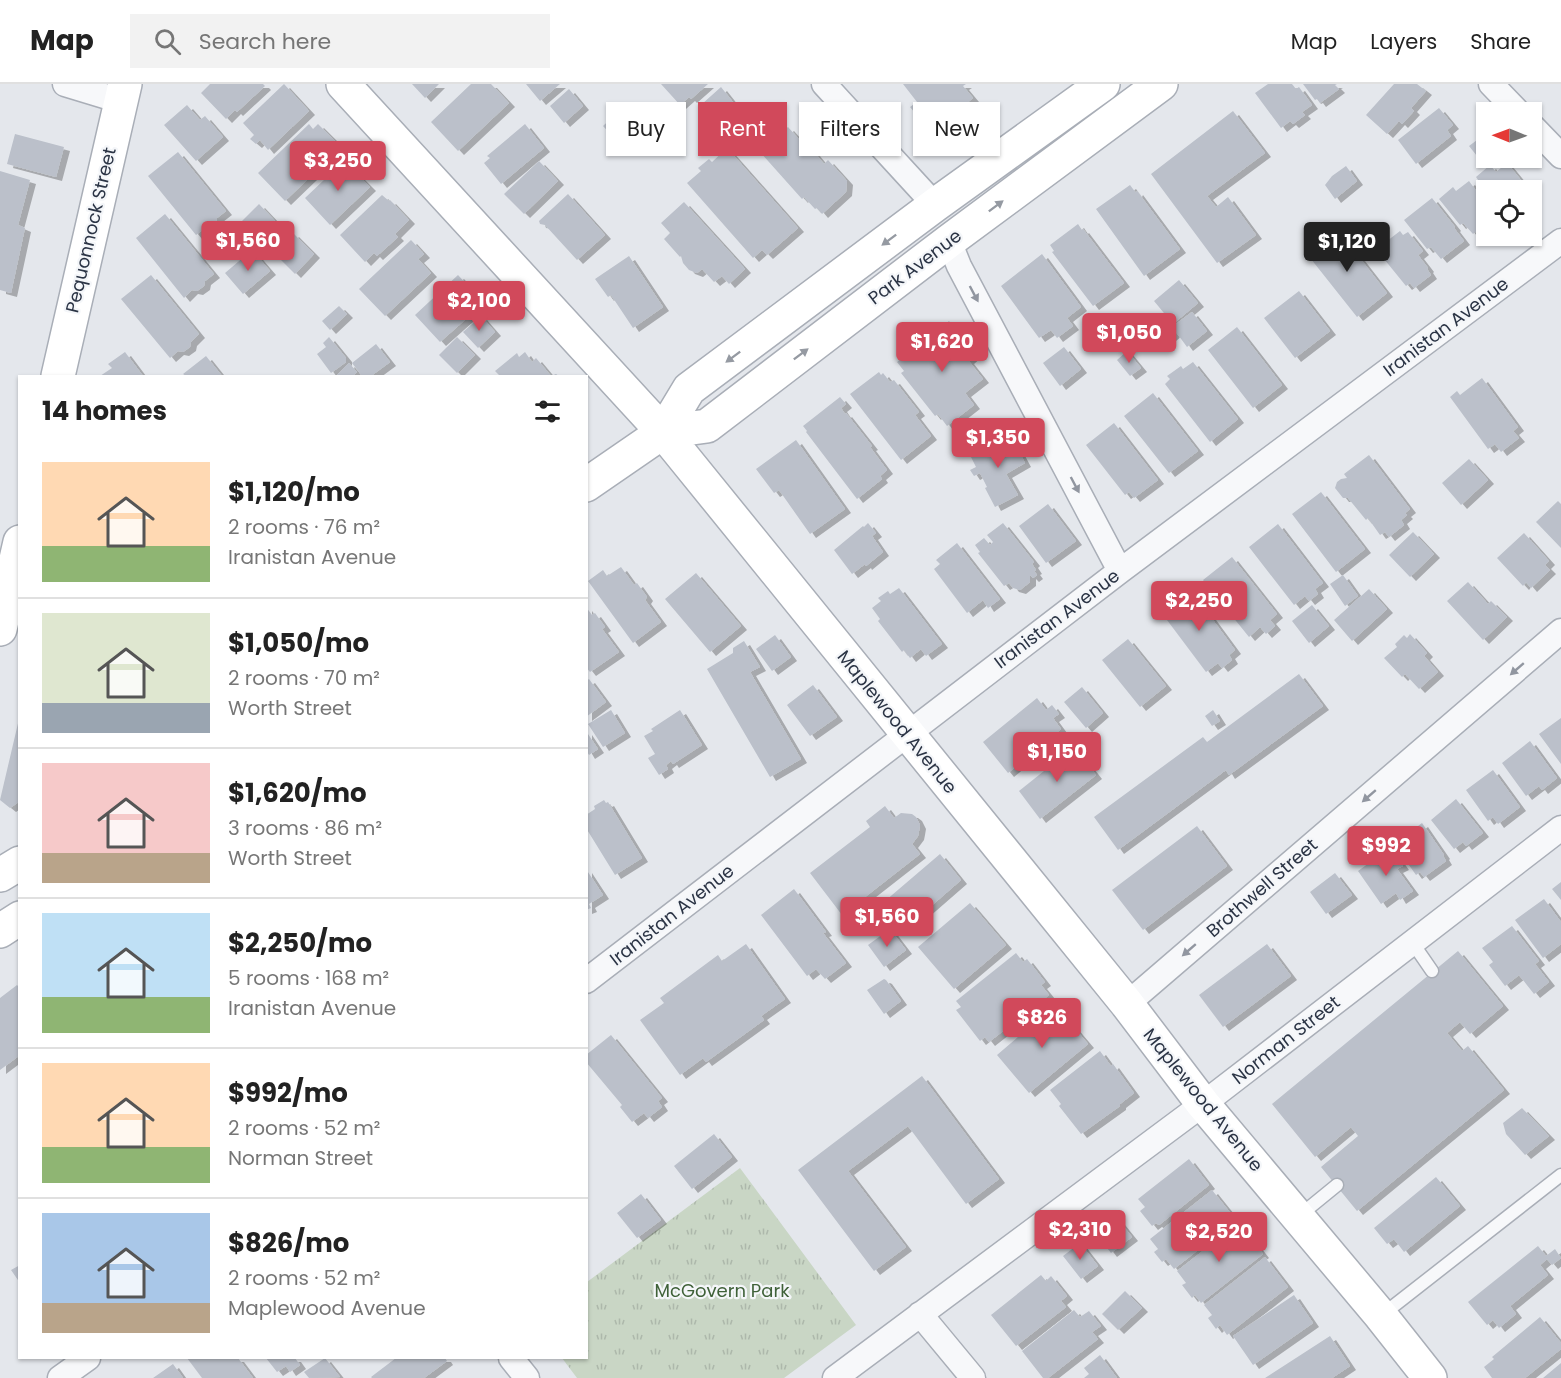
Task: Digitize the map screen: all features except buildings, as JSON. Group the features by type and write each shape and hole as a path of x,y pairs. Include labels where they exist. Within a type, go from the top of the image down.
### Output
{"street":[{"path":"65,84 123,92"},
{"name":"Maplewood Avenue","path":"343,84 663,432 1127,1004 1203,1104 1381,1316 1430,1378"},
{"path":"824,84 935,205 959,266 1120,571"},
{"name":"Park Avenue","path":"588,484 663,432 689,389 935,205 1103,84"},
{"name":"Park Avenue","path":"663,432 707,426 1161,84"},
{"path":"1491,84 1508,102"},
{"name":"Pequonnock Street","path":"58,375 123,92"},
{"path":"1542,136 1561,156"},
{"name":"Iranistan Avenue","path":"588,979 1120,571 1561,241"},
{"path":"1,619 18,550"},
{"name":"Brothwell Street","path":"1127,1004 1561,631"},
{"name":"Norman Street","path":"835,1378 1203,1104 1561,828"},
{"path":"0,875 18,864"},
{"path":"0,931 18,919"},
{"path":"920,1314 973,1378"},
{"path":"60,1378 87,1359"},
{"path":"512,1359 528,1378"}],"lane":[{"path":"1412,942 1432,971"},
{"path":"1381,1316 1561,1175"},
{"path":"1298,1217 1336,1185"}],"green space":[{"name":"McGovern Park","path":"740,1168 856,1325 784,1378 577,1378 563,1359 588,1359 588,1281"}]}
